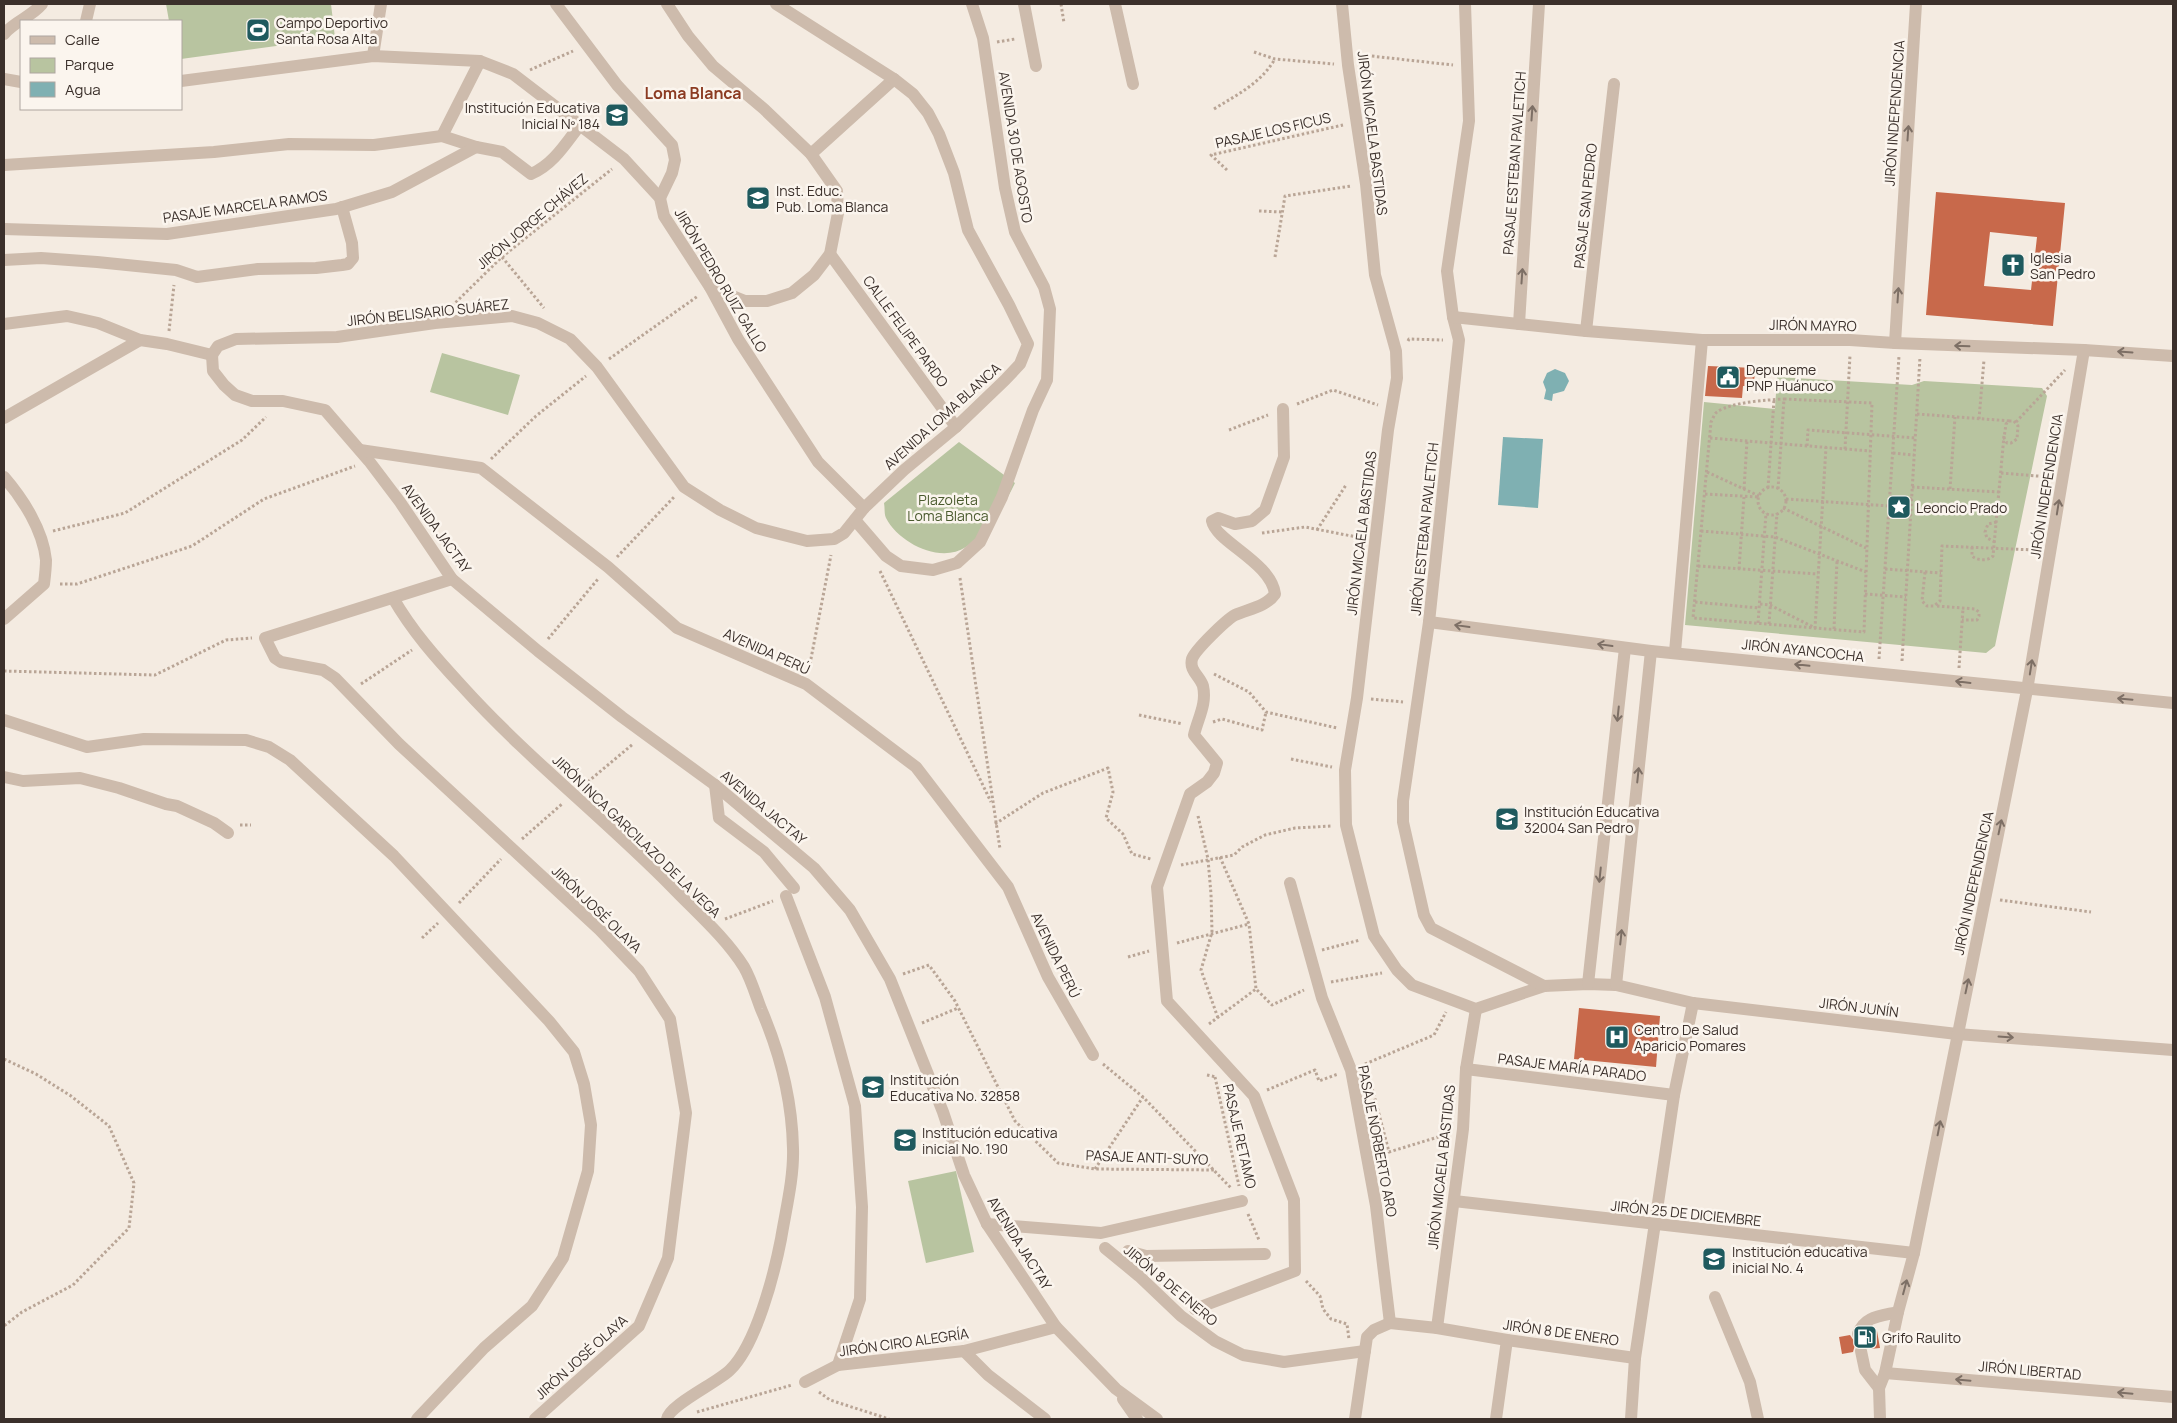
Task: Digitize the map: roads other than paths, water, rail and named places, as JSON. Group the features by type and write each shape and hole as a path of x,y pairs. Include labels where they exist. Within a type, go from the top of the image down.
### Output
{"street":[{"path":"4,34 12,24 34,12 42,4"},
{"path":"86,20 90,4"},
{"path":"373,56 381,4"},
{"path":"556,4 586,46 618,85 672,145 675,160 672,173 660,198"},
{"path":"667,4 688,36 713,66 764,109 811,154 837,191 838,213 830,254 814,275 792,293 767,302 745,302 710,287"},
{"name":"AVENIDA LOMA BLANCA","path":"776,4 894,79 913,94 928,113 939,134 954,173 968,230 1028,344 1020,364 956,427 904,470 864,508 855,520"},
{"name":"AVENIDA 30 DE AGOSTO","path":"855,520 886,556 901,566 933,570 957,563 980,542 1002,497 1033,410 1047,380 1050,309 1044,287 1015,232 1005,188 984,44 972,4"},
{"path":"1024,4 1036,66"},
{"path":"1115,4 1133,84"},
{"name":"JIRÓN MICAELA BASTIDAS","path":"1342,4 1347,59 1366,184 1375,274 1396,351 1397,378 1375,541 1357,698 1345,770 1346,825 1374,936 1397,970 1412,985 1476,1009 1466,1069 1463,1129 1437,1328"},
{"name":"JIRÓN ESTEBAN PAVLETICH","path":"1465,4 1469,122 1447,271 1458,340 1429,622 1403,801 1403,822 1424,915 1431,928 1544,986"},
{"name":"PASAJE ESTEBAN PAVLETICH","path":"1519,324 1539,4"},
{"name":"JIRÓN INDEPENDENCIA","path":"1897,343 1916,4"},
{"name":"JIRÓN PEDRO RUIZ GALLO","path":"182,81 373,56 480,61 513,74 624,159 660,198 664,216 710,287 738,339 818,462 864,508"},
{"path":"442,136 480,61"},
{"path":"4,79 20,82"},
{"path":"811,154 894,79"},
{"name":"PASAJE SAN PEDRO","path":"1586,331 1614,84"},
{"path":"4,165 214,152 289,144 374,145 442,136 476,147 502,152 510,156 531,174 541,170 554,158 580,125"},
{"name":"PASAJE MARCELA RAMOS","path":"4,229 167,234 342,207 392,192 476,147"},
{"path":"4,260 41,258 97,262 176,270 197,277 258,269 316,268 342,265 348,264 353,258 352,243 342,207"},
{"name":"CALLE FELIPE PARDO","path":"830,254 956,427"},
{"path":"4,324 67,316 98,323 140,340 168,344 212,355"},
{"name":"JIRÓN BELISARIO SUÁREZ","path":"212,355 218,346 236,339 337,337 435,323 512,316 538,323 570,339 597,367 684,487 720,510 756,528 808,541 834,539 844,533 855,520"},
{"name":"JIRÓN MAYRO","path":"1453,317 1586,331 1702,340 1850,340 2084,350 2173,356"},
{"path":"4,418 140,340"},
{"path":"1675,652 1702,340"},
{"name":"JIRÓN INDEPENDENCIA","path":"1880,1419 1879,1388 1885,1373 1898,1312 1914,1253 2028,690 2084,350"},
{"name":"AVENIDA JACTAY","path":"212,355 213,371 235,395 252,401 283,401 325,410 369,461 452,579 538,651 622,717 715,785 814,868 850,910 890,979 943,1112 964,1175 987,1224 1056,1327 1116,1389 1157,1419"},
{"path":"1195,1309 1295,1271 1294,1200 1254,1096 1167,1002 1157,887 1190,794 1207,782 1214,773 1217,763 1194,735 1205,701 1202,684 1193,672 1191,662 1194,654 1233,616 1270,601 1275,594 1271,582 1260,568 1218,530 1212,521 1218,518 1234,524 1252,521 1265,510 1284,457 1283,409"},
{"name":"AVENIDA PERÚ","path":"360,450 481,468 608,567 677,628 806,684 916,767 1008,887 1048,977 1093,1056"},
{"path":"4,477 17,492 40,534 46,560 44,584 4,619"},
{"path":"393,598 452,579"},
{"name":"JIRÓN JOSÉ OLAYA","path":"393,598 265,638 275,658 281,662 323,670 335,678 399,744 600,930 639,971 670,1019 686,1113 668,1258 639,1326 535,1419"},
{"name":"JIRÓN INCA GARCILAZO DE LA VEGA","path":"393,598 409,626 483,709 572,795 651,867 709,925 744,968 766,1019 782,1064 794,1149 780,1242 752,1340 731,1370 698,1394 674,1407 668,1414 667,1419"},
{"name":"JIRÓN AYANCOCHA","path":"1429,622 1651,651 1879,672 2028,690 2173,704"},
{"path":"1588,984 1625,648"},
{"path":"1616,985 1651,651"},
{"path":"4,720 87,747 144,739 246,740 269,747 290,760 394,856 550,1021 574,1052 584,1084 591,1125 588,1171 563,1258 532,1306 484,1348 417,1419"},
{"path":"4,777 23,780 80,778 177,806 214,823 228,833"},
{"path":"715,785 720,818 764,852 790,892 825,998 855,1106 862,1207 860,1299 838,1365"},
{"name":"PASAJE NORBERTO ARO","path":"1290,883 1318,984 1351,1070 1376,1206 1390,1323"},
{"name":"JIRÓN JUNÍN","path":"1544,986 1616,985 1693,1003 1957,1034 2173,1050"},
{"path":"1476,1009 1544,986"},
{"path":"1631,1419 1635,1358 1654,1224 1674,1095 1693,1003"},
{"name":"PASAJE MARÍA PARADO","path":"1466,1069 1674,1095"},
{"path":"987,1224 1101,1233 1242,1201"},
{"name":"JIRÓN 25 DE DICIEMBRE","path":"1454,1201 1914,1253"},
{"name":"JIRÓN 8 DE ENERO","path":"1105,1248 1140,1276 1181,1316 1215,1340 1242,1355 1284,1362 1365,1351"},
{"path":"1128,1251 1146,1256 1265,1254"},
{"path":"1715,1297 1750,1382 1758,1419"},
{"path":"1858,1334 1864,1322 1873,1317 1898,1312"},
{"path":"1355,1419 1367,1337 1374,1330 1390,1323"},
{"name":"JIRÓN 8 DE ENERO","path":"1390,1323 1437,1328 1635,1358"},
{"name":"JIRÓN CIRO ALEGRÍA","path":"805,1382 838,1365 964,1351 1056,1327"},
{"path":"1496,1419 1507,1340"},
{"path":"964,1351 988,1375 1045,1419"},
{"path":"1861,1351 1865,1370 1879,1388"},
{"name":"JIRÓN LIBERTAD","path":"1885,1373 2173,1397"},
{"path":"1116,1389 1137,1419"}],"water":[{"path":"1555,369 1565,373 1569,381 1564,391 1553,394 1552,401 1544,399 1546,390 1543,382 1547,373"},
{"path":"1503,437 1543,439 1538,508 1498,505"}],"place":[{"name":"Campo Deportivo Santa Rosa Alta","path":"258,30"},
{"name":"Institución Educativa Inicial Nº 184","path":"617,115"},
{"name":"Inst. Educ. Pub. Loma Blanca","path":"758,198"},
{"name":"Iglesia San Pedro","path":"2013,265"},
{"name":"Depuneme PNP Huánuco","path":"1728,377"},
{"name":"Leoncio Prado","path":"1899,507"},
{"name":"Institución Educativa 32004 San Pedro","path":"1507,819"},
{"name":"Centro De Salud Aparicio Pomares","path":"1617,1037"},
{"name":"Institución Educativa No. 32858","path":"873,1087"},
{"name":"Institución educativa inicial No. 190","path":"905,1140"},
{"name":"Institución educativa inicial No. 4","path":"1714,1259"},
{"name":"Grifo Raulito","path":"1865,1337"}],"district":[{"name":"Loma Blanca","path":"693,93"}],"park label":[{"name":"Plazoleta Loma Blanca","path":"948,508"}]}
